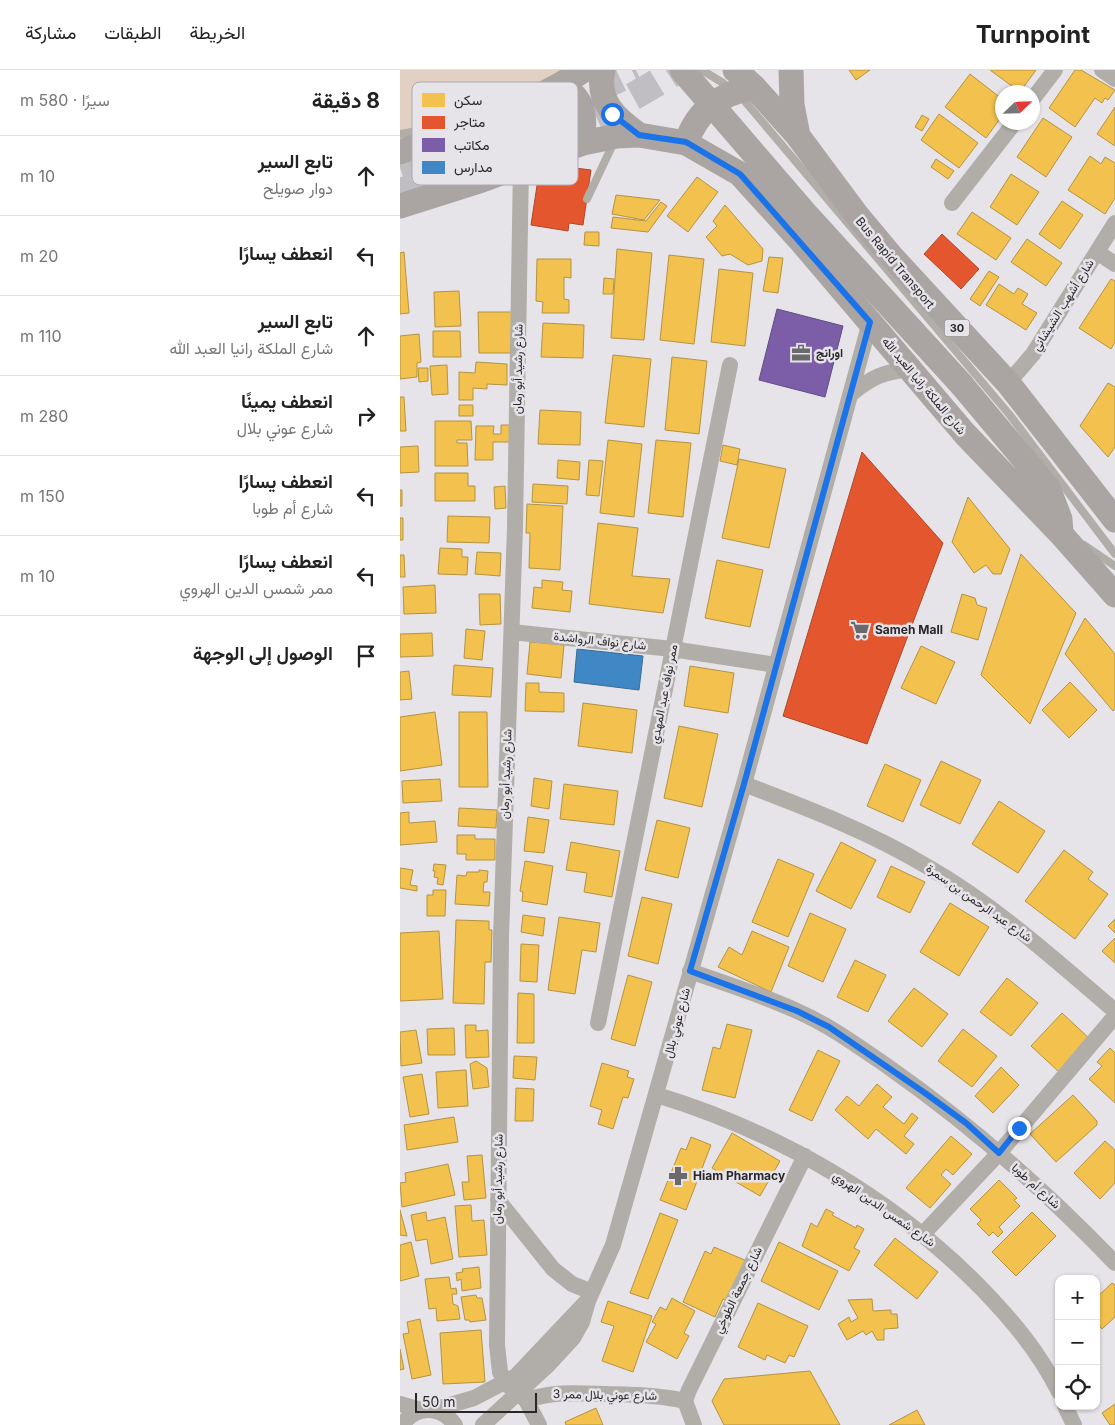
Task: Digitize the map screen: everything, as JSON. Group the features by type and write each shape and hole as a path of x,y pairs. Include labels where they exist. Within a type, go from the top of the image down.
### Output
{"main road":[{"path":"566,82 584,70"},
{"path":"603,70 601,86 604,101 628,136"},
{"path":"682,70 804,212 961,384 1048,488 1058,511 1061,534"},
{"path":"791,70 792,105 798,136"},
{"path":"578,146 628,136 686,142 690,131 704,110 740,80"},
{"name":"30","path":"740,80 798,136 856,214 891,256 1008,383 1115,520"},
{"path":"578,98 583,106 583,144"},
{"name":"شارع الملكة رانيا العبد الله","path":"686,142 740,174 965,434 1061,534 1115,596"},
{"path":"400,152 412,148"},
{"path":"400,206 466,185"}],"street":[{"path":"1040,90 1055,70"},
{"path":"1102,70 1115,79"},
{"path":"952,203 1009,130"},
{"name":"شارع رشيد أبو رمان","path":"533,185 512,632 501,937 497,1345 500,1372 539,1425"},
{"name":"شارع أشهب الشيشاني","path":"1008,383 1032,354 1115,223"},
{"path":"1097,252 1115,264"},
{"name":"شارع عوني بلال","path":"483,1425 516,1392 523,1370 590,1296 613,1245 744,784 870,322"},
{"name":"ممر نواف عبد المهدي","path":"598,1024 730,364"},
{"path":"851,394 873,377 888,372 910,369"},
{"name":"شارع نواف الرواشدة","path":"512,632 672,649 776,665"},
{"name":"شارع عبد الرحمن بن سمرة","path":"744,784 848,826 928,866 1001,916 1115,1011"},
{"name":"شارع أم طوبا","path":"690,971 797,1011 829,1027 966,1123 1063,1210 1115,1263"},
{"path":"923,1234 999,1153 1115,1016"},
{"name":"شارع شمس الدين الهروي","path":"657,1095 732,1121 805,1156 857,1188 923,1234 953,1260 1016,1324 1055,1385"},
{"name":"شارع جمعة الطوخي","path":"685,1401 698,1371 805,1156"},
{"path":"498,1200 553,1269 590,1296"},
{"name":"شارع عوني بلال","path":"427,1410 474,1398 516,1392"},
{"name":"شارع عوني بلال ممر 3","path":"516,1392 656,1395 685,1401"},
{"path":"685,1401 694,1425"},
{"path":"400,1404 445,1414 455,1425"},
{"path":"402,1425 407,1418 427,1410"},
{"path":"1068,1410 1074,1425"}],"lane":[{"name":"Bus Rapid Transport","path":"702,70 740,80 1009,414 1115,554"},
{"path":"587,199 628,136"},
{"path":"1061,534 1087,547 1115,566"}],"shaded area":[{"path":"400,70 573,70 542,82 412,82 412,133 400,138"}],"building: سكن":[{"path":"849,70 870,70 856,80"},
{"path":"990,70 1036,70 1025,85 1010,85"},
{"path":"1075,70 1081,70 1115,90 1108,100 1105,98 1102,103 1095,98 1075,127 1049,108"},
{"path":"970,74 995,94 995,126 986,138 945,107"},
{"path":"1115,107 1115,146 1097,134"},
{"path":"939,114 978,143 959,168 921,140"},
{"path":"922,115 929,119 922,131 915,127"},
{"path":"1043,118 1072,137 1046,177 1017,157 1035,130 1040,130 1040,122"},
{"path":"1090,156 1101,164 1105,157 1115,163 1115,198 1105,214 1068,190"},
{"path":"936,159 954,171 948,179 931,167"},
{"path":"1011,174 1039,192 1017,225 990,207"},
{"path":"697,177 718,192 688,232 667,216"},
{"path":"616,195 660,200 644,220 612,214"},
{"path":"1062,201 1083,215 1060,249 1039,234"},
{"path":"661,202 667,206 648,232 611,228 613,217 646,221"},
{"path":"725,205 763,249 762,261 748,265 730,254 722,256 706,237 717,226 713,221"},
{"path":"972,212 1011,238 996,260 957,234"},
{"path":"585,232 599,232 599,246 584,245"},
{"path":"1027,239 1062,263 1046,286 1011,262"},
{"path":"617,249 652,253 644,340 611,338"},
{"path":"404,252 409,313 400,314 400,253"},
{"path":"669,255 704,259 694,344 660,340"},
{"path":"769,257 783,258 778,293 763,291"},
{"path":"537,259 571,259 571,278 564,277 564,299 569,300 569,313 542,313 543,302 536,301"},
{"path":"719,269 753,273 745,346 711,342"},
{"path":"989,271 999,277 980,306 970,299"},
{"path":"604,278 614,279 613,294 603,294"},
{"path":"1111,279 1115,281 1115,342 1111,349 1079,328"},
{"path":"999,284 1014,294 1018,288 1028,294 1022,304 1037,313 1026,330 986,305"},
{"path":"459,291 461,326 435,327 434,292"},
{"path":"478,312 512,312 512,353 479,353"},
{"path":"543,323 584,325 583,358 541,357"},
{"path":"433,331 460,331 461,357 433,357"},
{"path":"419,334 421,362 417,363 417,377 400,379 400,336"},
{"path":"613,355 651,359 644,427 605,423"},
{"path":"672,357 707,361 699,434 665,430"},
{"path":"476,362 507,364 507,385 487,384 487,389 473,388 473,400 459,400 459,372 475,373"},
{"path":"447,365 448,394 432,395 430,366"},
{"path":"418,368 428,368 428,381 419,382"},
{"path":"1108,383 1115,387 1115,447 1108,457 1080,426"},
{"path":"400,397 404,397 406,431 400,431"},
{"path":"459,405 473,405 473,416 459,416"},
{"path":"540,410 581,412 580,445 538,444"},
{"path":"435,421 471,421 472,440 457,440 457,443 467,443 468,466 435,466"},
{"path":"501,425 513,425 512,442 493,442 493,460 475,460 476,426 494,426 493,434 501,434"},
{"path":"608,440 642,444 634,517 600,513"},
{"path":"656,440 691,443 683,517 648,513"},
{"path":"723,445 740,449 737,465 720,461"},
{"path":"418,446 419,472 400,473 400,447"},
{"path":"739,459 786,469 769,548 722,538"},
{"path":"558,460 580,462 579,480 557,478"},
{"path":"589,460 603,461 599,496 586,495"},
{"path":"435,473 468,473 468,486 475,486 475,501 435,501"},
{"path":"533,484 568,486 567,504 532,502"},
{"path":"505,486 506,508 495,509 494,487"},
{"path":"400,490 402,490 402,506 400,506"},
{"path":"968,497 1010,549 1001,574 993,574 986,565 974,573 952,542"},
{"path":"527,504 563,506 560,570 529,568 530,533 526,533"},
{"path":"448,516 490,517 489,543 447,542"},
{"path":"400,518 403,518 403,540 400,540"},
{"path":"598,523 638,528 632,576 670,579 663,613 589,604"},
{"path":"440,548 462,549 462,557 468,557 467,575 438,574"},
{"path":"477,552 501,553 500,576 475,574"},
{"path":"1021,554 1076,613 1030,724 981,675"},
{"path":"400,555 404,555 405,577 400,577"},
{"path":"717,560 763,570 750,627 705,618"},
{"path":"542,580 563,582 562,590 572,591 570,612 532,608 534,587 542,588"},
{"path":"435,585 436,613 404,614 403,587"},
{"path":"479,594 500,594 501,624 480,625"},
{"path":"962,594 975,598 977,605 987,608 978,640 951,632"},
{"path":"1085,618 1115,654 1115,709 1113,711 1065,654"},
{"path":"466,629 485,631 482,660 464,658"},
{"path":"432,633 433,656 400,657 400,634"},
{"path":"530,642 564,645 561,678 527,674"},
{"path":"921,646 955,662 936,704 901,688"},
{"path":"454,665 493,668 491,697 452,695"},
{"path":"690,666 734,673 728,713 684,706"},
{"path":"409,671 412,699 400,700 400,672"},
{"path":"1070,682 1097,710 1069,738 1042,710"},
{"path":"526,683 539,683 539,692 564,693 564,712 525,711"},
{"path":"583,703 637,710 632,753 578,746"},
{"path":"435,712 442,765 400,771 400,717"},
{"path":"459,712 487,712 488,787 459,787"},
{"path":"679,726 718,734 702,807 664,798"},
{"path":"941,761 981,780 960,824 920,805"},
{"path":"885,764 921,780 903,822 867,806"},
{"path":"534,778 552,781 549,809 531,806"},
{"path":"440,779 442,801 403,803 402,781"},
{"path":"564,784 618,791 614,825 560,819"},
{"path":"999,801 1045,831 1018,873 972,844"},
{"path":"459,808 497,810 496,828 458,826"},
{"path":"409,812 409,823 435,821 437,842 400,845 400,813"},
{"path":"528,817 549,820 544,853 524,851"},
{"path":"657,820 690,828 678,878 645,870"},
{"path":"457,835 475,835 475,839 495,839 495,860 466,860 466,854 457,854"},
{"path":"571,842 620,851 612,897 584,892 587,873 566,870"},
{"path":"841,842 876,860 851,909 816,891"},
{"path":"1064,850 1093,872 1088,879 1108,894 1075,939 1025,901"},
{"path":"778,859 814,874 788,937 752,922"},
{"path":"525,861 553,866 547,905 522,901 523,892 520,891"},
{"path":"434,864 446,865 443,885 437,884 438,878 434,877"},
{"path":"891,866 925,882 910,913 877,897"},
{"path":"400,868 413,870 410,885 417,886 417,891 400,888"},
{"path":"479,870 488,871 487,882 484,882 483,892 490,892 489,906 455,904 457,875 466,876 467,872 479,872"},
{"path":"433,890 446,890 445,916 427,916 427,895 433,895"},
{"path":"642,897 672,904 658,964 628,956"},
{"path":"950,903 989,927 959,976 920,952"},
{"path":"810,913 846,929 823,982 788,966"},
{"path":"523,915 545,918 543,936 521,932"},
{"path":"559,917 600,923 596,952 582,950 575,994 548,990"},
{"path":"1115,919 1115,933 1108,926"},
{"path":"456,920 489,921 489,930 492,930 491,962 485,962 484,1004 453,1003"},
{"path":"439,931 443,999 400,1001 400,933"},
{"path":"752,931 789,947 771,992 718,967 729,947 742,955"},
{"path":"1115,938 1115,963 1102,951"},
{"path":"521,944 539,945 537,982 520,981"},
{"path":"855,960 886,975 868,1012 837,997"},
{"path":"628,975 652,982 635,1046 611,1039"},
{"path":"1007,978 1038,1003 1011,1036 980,1012"},
{"path":"914,988 948,1014 922,1047 888,1021"},
{"path":"518,993 534,994 534,1043 517,1043"},
{"path":"1062,1013 1090,1039 1059,1072 1031,1046"},
{"path":"727,1024 752,1030 735,1098 702,1090 713,1047 720,1049"},
{"path":"465,1025 476,1025 476,1031 488,1030 489,1057 466,1058"},
{"path":"454,1028 455,1055 428,1055 427,1029"},
{"path":"963,1029 997,1056 972,1087 938,1061"},
{"path":"416,1030 422,1063 401,1066 400,1032"},
{"path":"1110,1048 1115,1053 1115,1103 1089,1079 1102,1066 1097,1062"},
{"path":"818,1050 840,1061 812,1121 789,1110"},
{"path":"514,1056 537,1057 535,1080 513,1078"},
{"path":"476,1061 487,1068 489,1087 473,1089 470,1064"},
{"path":"602,1063 629,1071 627,1077 634,1079 628,1098 623,1097 613,1129 598,1124 602,1110 590,1106"},
{"path":"1001,1067 1019,1085 993,1113 975,1096"},
{"path":"466,1070 468,1106 438,1108 436,1072"},
{"path":"422,1074 429,1114 410,1117 403,1077"},
{"path":"877,1084 892,1097 883,1107 904,1124 912,1113 918,1118 904,1136 914,1144 906,1154 876,1129 868,1139 835,1110 847,1096 859,1106"},
{"path":"516,1088 534,1089 533,1121 515,1121"},
{"path":"1073,1095 1097,1121 1097,1125 1056,1162 1030,1134"},
{"path":"454,1117 458,1142 407,1150 404,1125"},
{"path":"732,1133 780,1161 760,1196 712,1168"},
{"path":"951,1136 972,1154 953,1175 946,1169 941,1175 951,1184 930,1208 906,1188"},
{"path":"691,1137 711,1145 686,1210 660,1200 681,1148 686,1150"},
{"path":"1105,1141 1115,1150 1115,1183 1100,1199 1074,1173"},
{"path":"482,1155 486,1198 464,1200 462,1182 469,1182 467,1156"},
{"path":"448,1164 455,1195 402,1207 400,1183 406,1182 405,1173"},
{"path":"999,1180 1017,1198 1014,1200 1020,1206 999,1227 1003,1232 998,1237 993,1232 989,1236 977,1224 981,1220 970,1209"},
{"path":"471,1205 472,1221 484,1220 487,1255 459,1257 455,1206"},
{"path":"826,1209 834,1213 832,1215 856,1228 857,1225 864,1229 854,1248 860,1251 849,1271 802,1246 811,1223 817,1227"},
{"path":"400,1210 407,1236 400,1235"},
{"path":"426,1212 427,1221 445,1217 453,1259 431,1264 427,1239 416,1241 411,1215"},
{"path":"1032,1212 1056,1236 1016,1276 992,1252"},
{"path":"660,1213 678,1220 648,1299 630,1293"},
{"path":"895,1238 938,1272 917,1299 874,1265"},
{"path":"411,1242 419,1276 400,1281 400,1245"},
{"path":"779,1242 838,1271 819,1310 761,1281"},
{"path":"714,1247 747,1261 729,1302 723,1299 715,1317 683,1302 705,1251 711,1254"},
{"path":"479,1267 481,1288 462,1291 461,1279 457,1281 456,1273 463,1272 462,1269"},
{"path":"449,1277 451,1289 456,1288 457,1294 452,1294 453,1304 458,1306 460,1319 437,1321 436,1308 429,1309 425,1279"},
{"path":"1112,1283 1115,1285 1115,1317 1102,1329 1100,1327 1100,1294"},
{"path":"476,1295 477,1298 482,1298 486,1320 470,1322 465,1320 461,1297"},
{"path":"672,1298 695,1311 684,1333 689,1336 677,1359 646,1342 656,1324 652,1322 660,1307 666,1310"},
{"path":"872,1299 873,1311 891,1310 891,1314 897,1314 898,1328 884,1329 884,1340 877,1340 872,1331 866,1335 863,1331 847,1340 838,1324 849,1317 851,1322 858,1318 848,1300"},
{"path":"608,1301 652,1316 633,1372 602,1361 614,1326 601,1322"},
{"path":"758,1303 808,1326 794,1357 789,1355 785,1363 767,1355 765,1360 738,1347"},
{"path":"420,1319 431,1375 412,1379 403,1334 409,1333 407,1322"},
{"path":"481,1330 485,1382 443,1384 440,1333"},
{"path":"400,1349 404,1369 400,1370"},
{"path":"810,1371 840,1425 724,1425 712,1401 724,1379"},
{"path":"1115,1404 1115,1425 1110,1425 1102,1413"},
{"path":"596,1408 603,1425 566,1425 565,1422"},
{"path":"917,1410 925,1425 889,1425"}],"building: متاجر":[{"path":"578,168 591,170 583,225 569,223 568,231 531,225 537,185 578,185"},
{"path":"942,234 979,269 961,289 924,254"},
{"name":"Sameh Mall","path":"862,452 943,543 867,744 783,716"}],"building: مكاتب":[{"name":"اورانج","path":"777,309 843,326 825,397 759,380"}],"building: مدارس":[{"path":"577,649 643,656 639,690 574,682"}],"tunnel":[{"path":"578,98 636,70"},
{"path":"578,124 612,108 677,70"},
{"path":"400,168 412,164"},
{"path":"400,192 420,185"}],"place":[{"name":"اورانج","path":"801,353"},
{"name":"Sameh Mall","path":"860,630"},
{"name":"Hiam Pharmacy","path":"678,1176"}],"route":[{"path":"612,114 639,135 686,142 740,174 800,240 870,322 744,784 690,971 770,1000 829,1027 966,1123 999,1153 1019,1128"}]}
